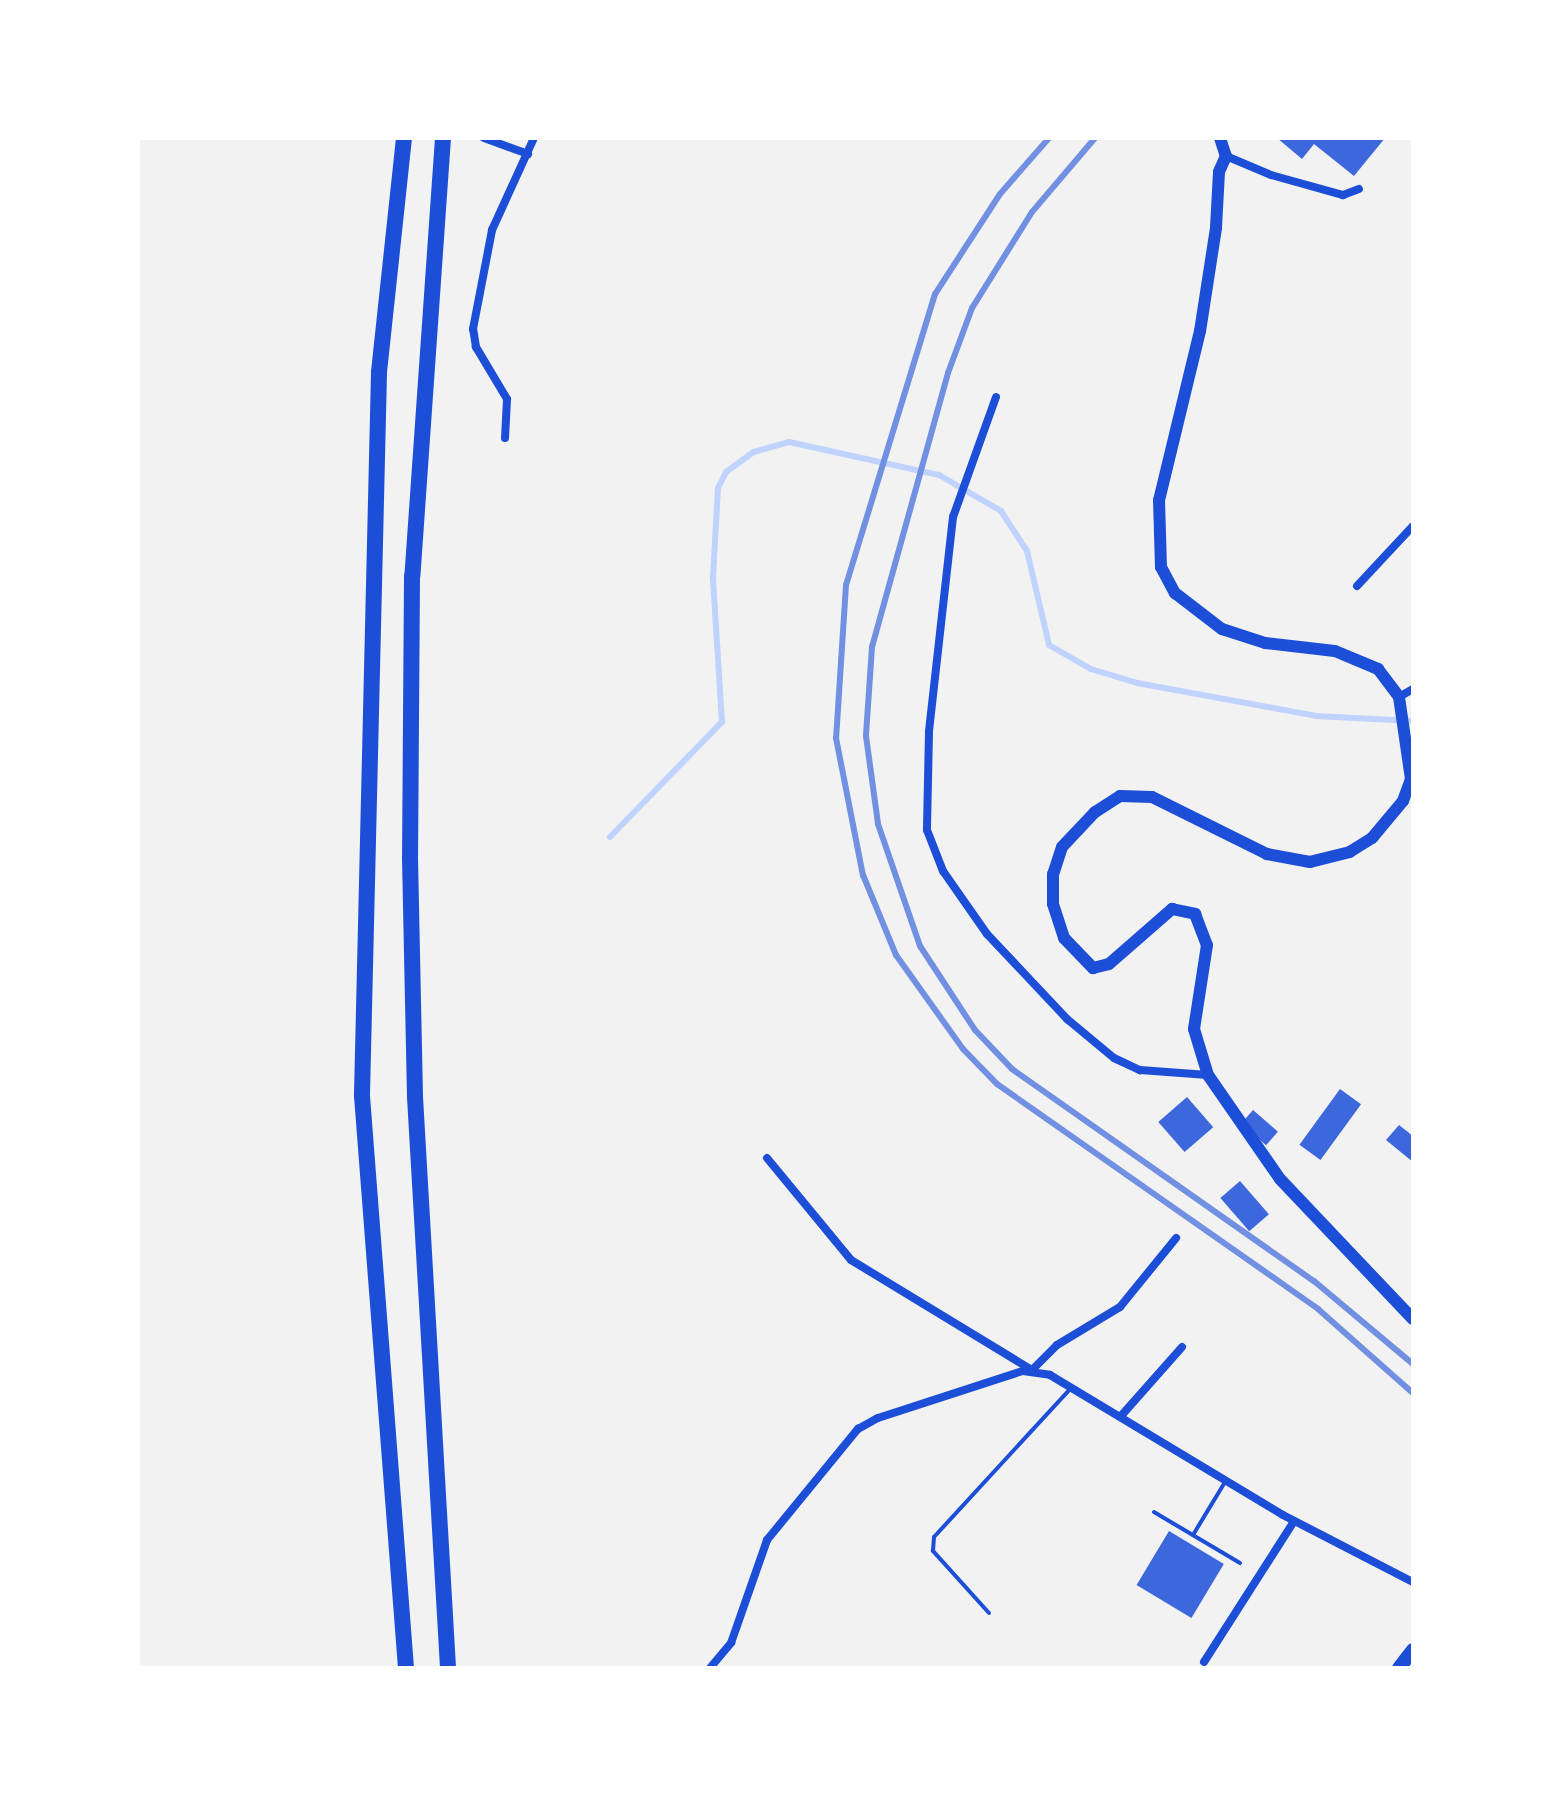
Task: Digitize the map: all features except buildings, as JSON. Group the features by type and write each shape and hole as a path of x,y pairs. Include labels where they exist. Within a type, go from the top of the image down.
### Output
{"highway":[{"path":"404,138 379,373 371,574 362,1096 406,1668"},
{"path":"443,138 412,576 415,1097 448,1668"},
{"path":"1399,1668 1413,1650"}],"main road":[{"path":"1220,138 1226,156 1219,172 1216,228 1200,331 1159,500 1161,567 1175,593 1222,629 1265,643 1335,651 1366,661 1389,680 1399,697 1403,715 1411,766 1407,792 1385,826 1360,847 1322,861 1267,854 1174,806 1140,795 1106,803 1062,847 1052,881 1056,919 1064,938 1086,965 1109,964 1172,909 1189,910 1201,922 1207,945 1193,1016 1196,1044 1208,1075 1280,1179 1413,1319"}],"street":[{"path":"505,438 507,399 476,347 473,329 492,230 534,138"},
{"path":"488,139 528,154"},
{"path":"1226,156 1271,175 1343,195 1359,189"},
{"path":"996,397 973,453 953,517 925,800 927,830 943,871 987,934 1067,1019 1114,1058 1140,1070 1208,1075"},
{"path":"1357,586 1413,526"},
{"path":"1399,697 1413,689"},
{"path":"767,1158 851,1260 1032,1370 1072,1387 1294,1521 1413,1582"},
{"path":"710,1668 731,1643 767,1540 858,1429 878,1418 1032,1370 1057,1345 1120,1307 1176,1238"},
{"path":"1121,1416 1182,1347"},
{"path":"1204,1662 1294,1521"}],"lane":[{"path":"989,1613 933,1551 934,1537 1072,1387"},
{"path":"1193,1535 1225,1481"},
{"path":"1154,1512 1240,1563"}],"waterway":[{"path":"610,837 722,722 713,577 718,488 726,472 754,452 789,442 939,475 1001,511 1027,551 1049,645 1091,669 1137,683 1316,716 1413,721"}],"railway":[{"path":"1049,138 1000,194 935,294 846,585 836,738 863,875 896,955 963,1049 997,1084 1318,1309 1413,1393"},
{"path":"1095,138 1032,212 972,308 948,373 872,647 866,736 878,824 920,946 975,1030 1012,1069 1314,1281 1413,1364"}]}
